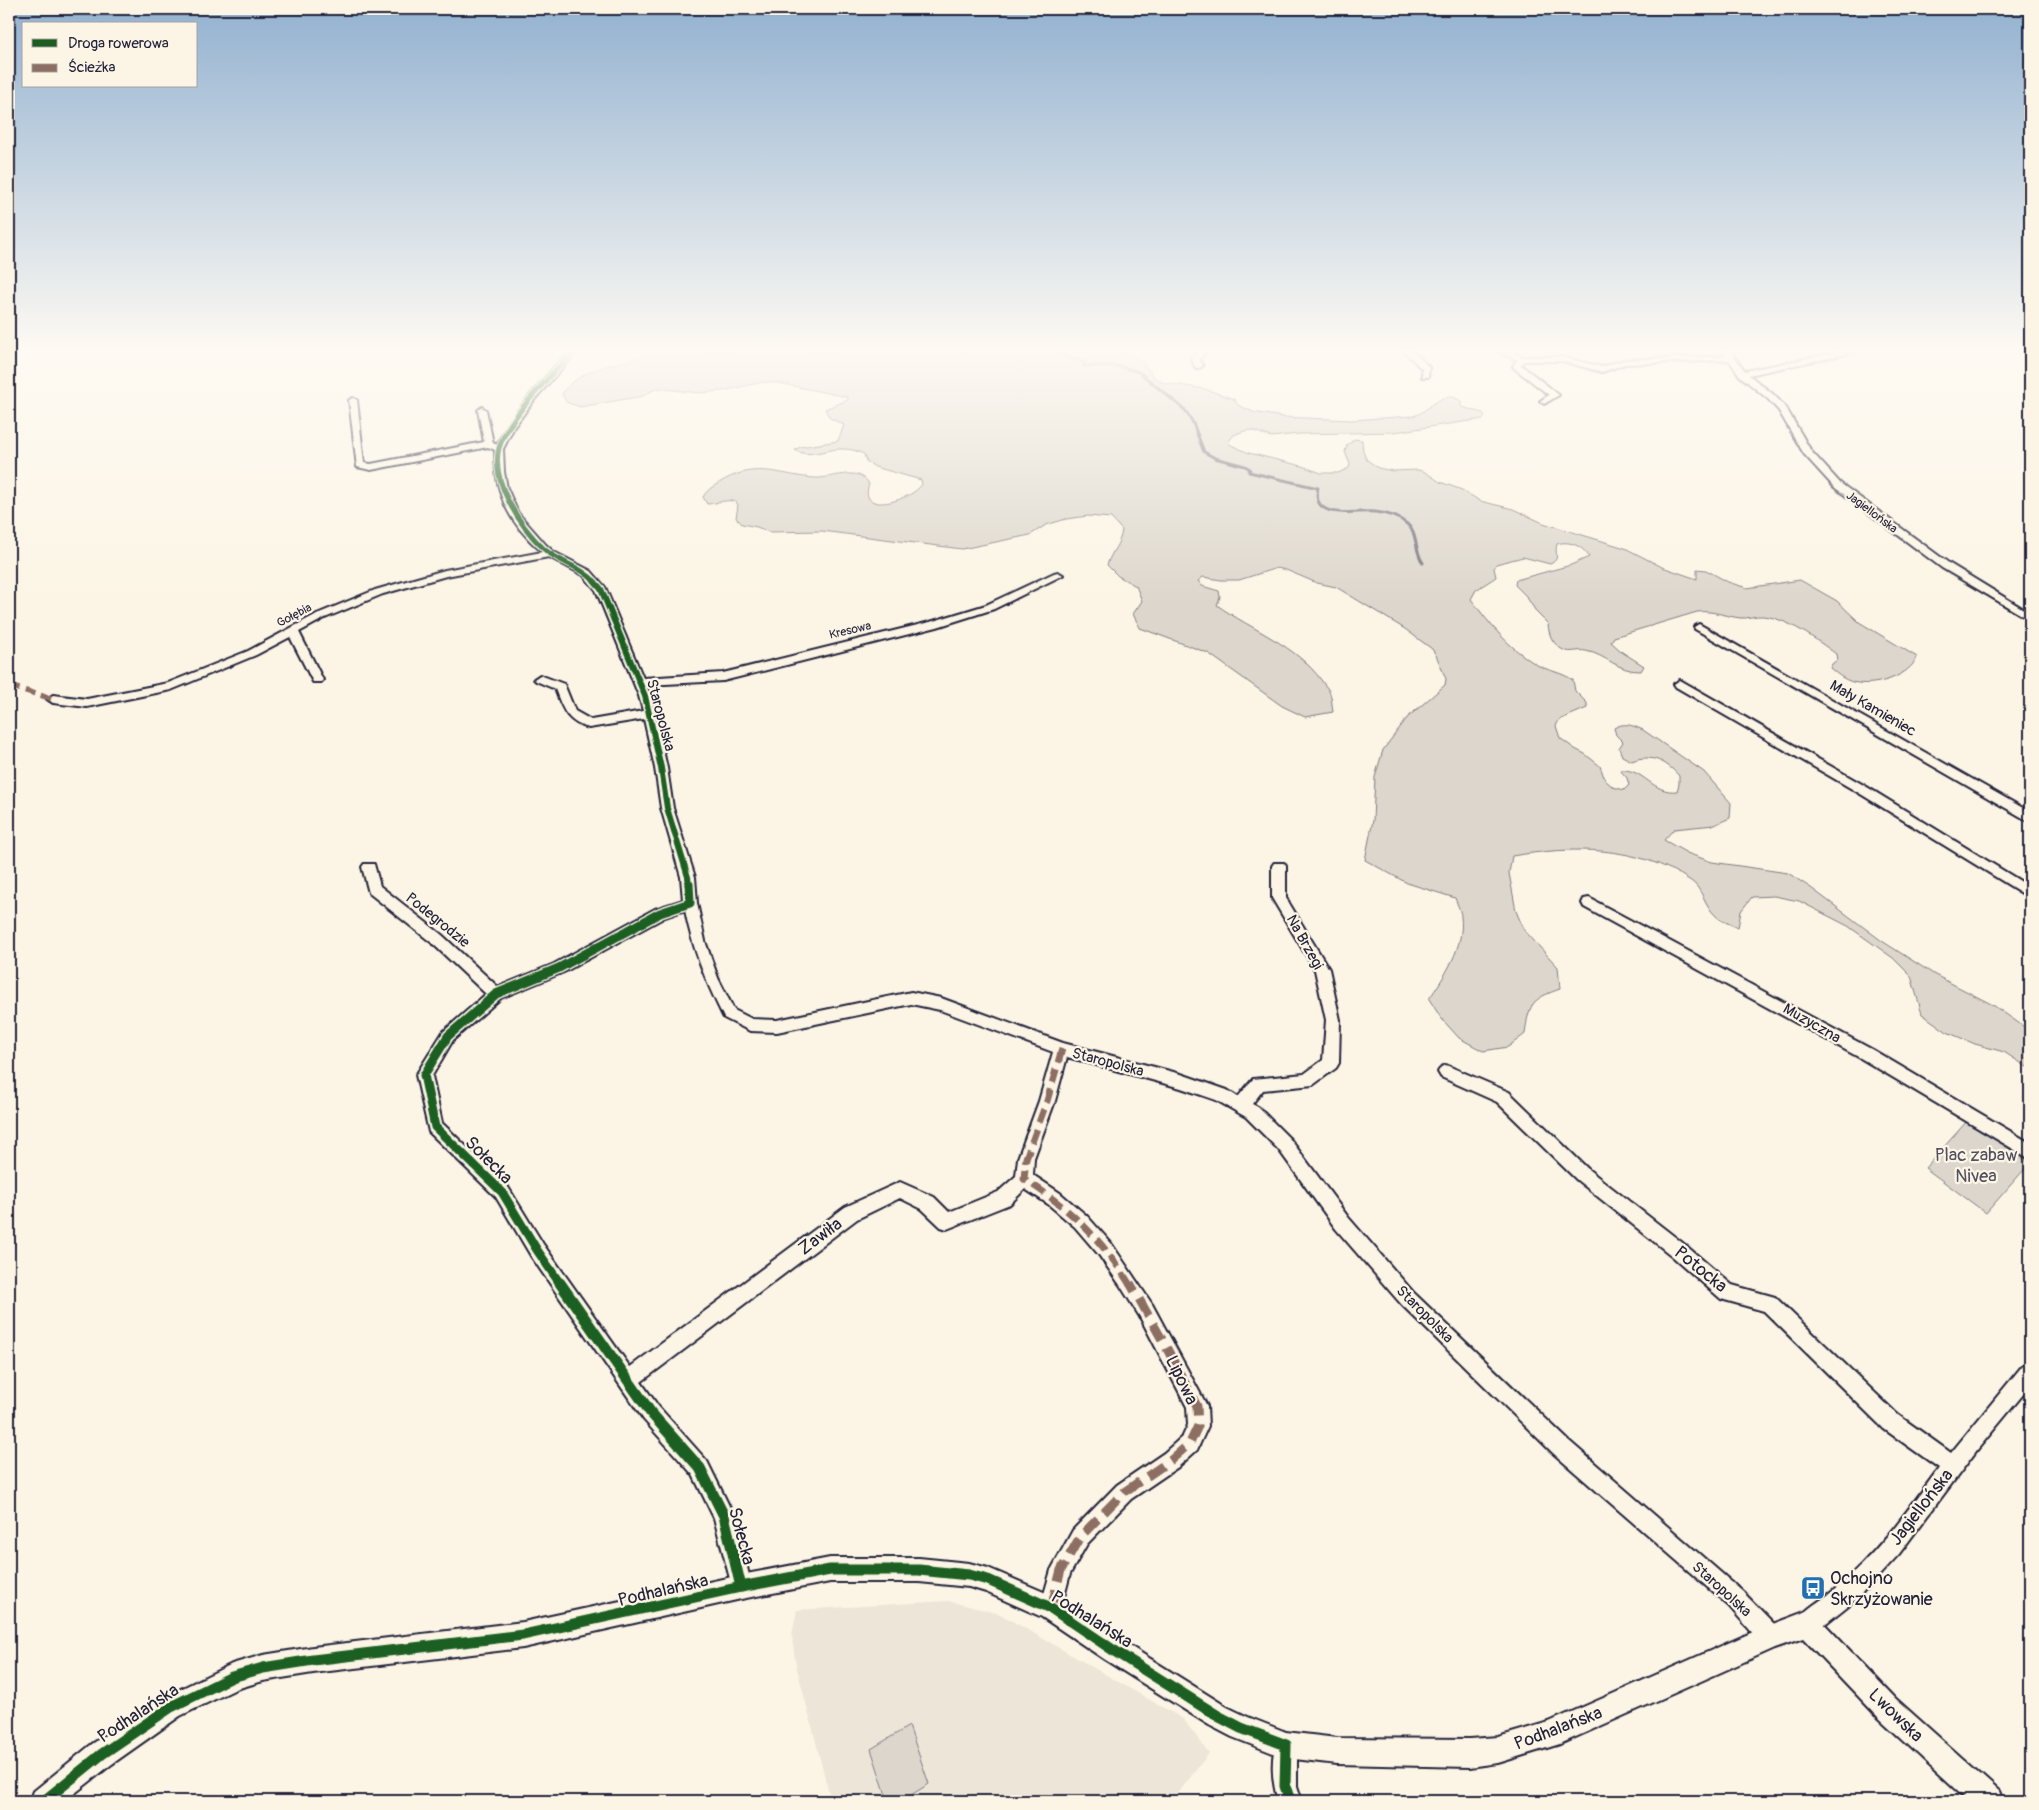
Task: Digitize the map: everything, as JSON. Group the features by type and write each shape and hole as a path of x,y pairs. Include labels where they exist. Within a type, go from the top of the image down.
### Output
{"street":[{"path":"357,435 360,465 371,467 489,444 499,449 506,435"},
{"path":"487,435 489,444"},
{"name":"Jagiellońska","path":"1798,435 1807,452 1837,485 1946,566 2030,617"},
{"name":"Staropolska","path":"499,449 499,472 502,488 514,514 525,530 555,556 587,573 601,589 639,682 649,714 661,768 667,808 688,877 690,903 698,940 711,978 730,1014 750,1025 777,1026 911,998 941,1004 1062,1049 1181,1081 1221,1095 1252,1112 1285,1145 1342,1223 1408,1299 1561,1447 1736,1599 1771,1637"},
{"name":"Gołębia","path":"53,699 87,703 171,686 252,653 321,616 386,590 445,573 555,556"},
{"name":"Kresowa","path":"639,682 724,678 826,650 933,625 990,607 1058,575"},
{"name":"Mały Kamieniec","path":"1699,627 2030,818"},
{"path":"292,630 317,680"},
{"path":"540,679 560,687 570,713 589,724 649,714"},
{"path":"1680,684 1863,790 2030,893"},
{"name":"Na Brzegi","path":"1240,1106 1259,1084 1307,1080 1331,1063 1333,1020 1322,969 1280,898 1279,866"},
{"name":"Podegrodzie","path":"369,867 374,889 420,923 496,994"},
{"name":"Sołecka","path":"690,903 660,913 559,968 496,994 448,1036 424,1075 435,1127 502,1192 537,1250 651,1413 700,1468 724,1516 740,1587"},
{"name":"Muzyczna","path":"1589,903 1775,1003 1965,1111 2030,1152"},
{"path":"1024,1179 1026,1158 1047,1101 1062,1049"},
{"name":"Potocka","path":"1446,1072 1503,1097 1583,1175 1678,1250 1727,1293 1769,1304 1891,1422 1953,1466"},
{"name":"Zawiła","path":"629,1379 851,1212 900,1190 928,1203 947,1221 1004,1198 1024,1179"},
{"name":"Lipowa","path":"1024,1179 1081,1220 1116,1265 1137,1295 1197,1406 1198,1426 1190,1443 1171,1460 1124,1492 1080,1537 1061,1570 1051,1608"},
{"name":"Jagiellońska","path":"1771,1637 1807,1624 1826,1612 1870,1572 2030,1372"},
{"name":"Podhalańska","path":"44,1801 67,1781 137,1728 171,1707 232,1677 263,1668 313,1660 544,1632 740,1587 830,1570 919,1570 988,1580 1051,1608 1120,1655 1218,1716 1241,1728 1286,1745 1338,1751 1470,1753 1498,1750 1551,1735 1771,1637"},
{"name":"Lwowska","path":"1807,1624 1887,1708 1989,1801"},
{"path":"1286,1745 1285,1786 1290,1801"}],"shaded area":[{"path":"948,1601 1000,1614 1183,1719 1209,1753 1172,1801 831,1801 795,1660 792,1635 797,1610"}],"green space":[{"path":"840,435 1234,435 1228,442 1249,453 1302,466 1321,473 1338,473 1349,468 1350,464 1345,452 1347,445 1355,439 1362,440 1366,459 1378,468 1393,471 1418,470 1425,472 1440,482 1462,490 1480,501 1513,509 1543,523 1625,548 1662,567 1697,579 1697,569 1706,570 1728,582 1747,588 1800,580 1837,601 1859,622 1917,657 1913,664 1900,674 1883,681 1866,684 1850,681 1830,668 1837,660 1836,654 1792,625 1763,616 1740,618 1713,612 1697,612 1614,637 1611,642 1622,652 1644,666 1641,671 1626,669 1586,651 1563,650 1554,643 1548,624 1515,585 1516,580 1571,565 1589,557 1583,550 1571,543 1557,544 1556,558 1550,564 1523,557 1496,564 1494,568 1496,577 1476,590 1471,599 1509,644 1537,665 1573,680 1575,691 1587,703 1587,708 1559,720 1556,726 1560,738 1600,766 1605,780 1613,787 1624,790 1629,785 1627,778 1620,770 1636,773 1661,789 1668,791 1677,791 1679,784 1679,776 1658,760 1646,758 1632,761 1622,756 1619,748 1623,742 1616,735 1614,728 1628,725 1643,730 1704,772 1731,803 1730,818 1714,825 1674,829 1664,840 1687,853 1712,862 1788,873 1882,941 1935,975 1993,1005 2030,1031 2030,1069 2004,1052 1975,1044 1947,1032 1922,1014 1911,976 1893,958 1848,926 1799,901 1774,896 1752,897 1741,911 1738,928 1717,917 1695,884 1670,869 1649,860 1626,855 1604,851 1581,850 1512,856 1509,873 1516,911 1524,930 1558,967 1560,989 1543,996 1533,1004 1528,1016 1525,1034 1508,1047 1483,1051 1459,1038 1441,1018 1429,999 1452,961 1460,939 1461,915 1455,898 1407,883 1365,860 1373,820 1375,777 1383,750 1407,718 1445,685 1446,679 1432,649 1405,629 1336,587 1317,583 1286,570 1277,568 1239,580 1203,577 1198,581 1202,586 1219,591 1220,597 1217,605 1299,657 1311,668 1328,689 1331,695 1333,712 1305,717 1282,706 1208,653 1140,628 1133,614 1142,601 1136,586 1118,576 1107,565 1120,540 1122,530 1111,518 1088,516 1066,519 1046,525 1030,535 962,549 822,531 769,532 742,524 736,518 738,505 736,502 707,504 703,497 710,489 724,480 737,474 759,470 815,478 845,474 859,475 865,478 869,484 868,494 871,500 878,503 899,500 917,490 922,484 921,480 875,467 866,461 864,454 854,450 838,449 806,453 795,450 800,447 838,441"},
{"name":"Plac zabaw Nivea","path":"1968,1120 2030,1163 1986,1213 1925,1168"},
{"path":"909,1726 929,1784 901,1801 888,1801 871,1749"}],"waterway":[{"path":"1198,435 1204,452 1215,458 1245,466 1250,469 1249,472 1318,488 1317,499 1321,506 1328,510 1379,513 1400,519 1413,532 1418,553 1423,563"}],"marked path":[{"path":"9,686 53,699"},
{"path":"1051,1608 1061,1570 1080,1537 1124,1492 1171,1460 1190,1443 1198,1426 1197,1406 1146,1310 1127,1279 1105,1249 1081,1222 1054,1198 1024,1179 1026,1158 1047,1101 1062,1049"}],"cycle path":[{"path":"506,435 499,449 499,472 502,488 514,514 550,554 587,573 601,589 645,696 661,768 667,808 688,877 690,903 660,913 559,968 496,994 448,1036 424,1075 435,1127 502,1192 537,1250 651,1413 700,1468 724,1516 741,1587"},
{"path":"44,1801 102,1754 171,1707 232,1677 263,1668 313,1660 523,1635 741,1587 830,1570 919,1570 969,1575 988,1580 1051,1608 1113,1650 1218,1716 1241,1728 1286,1745 1285,1786 1290,1801"}],"place":[{"name":"Ochojno Skrzyżowanie","path":"1813,1588"}]}
